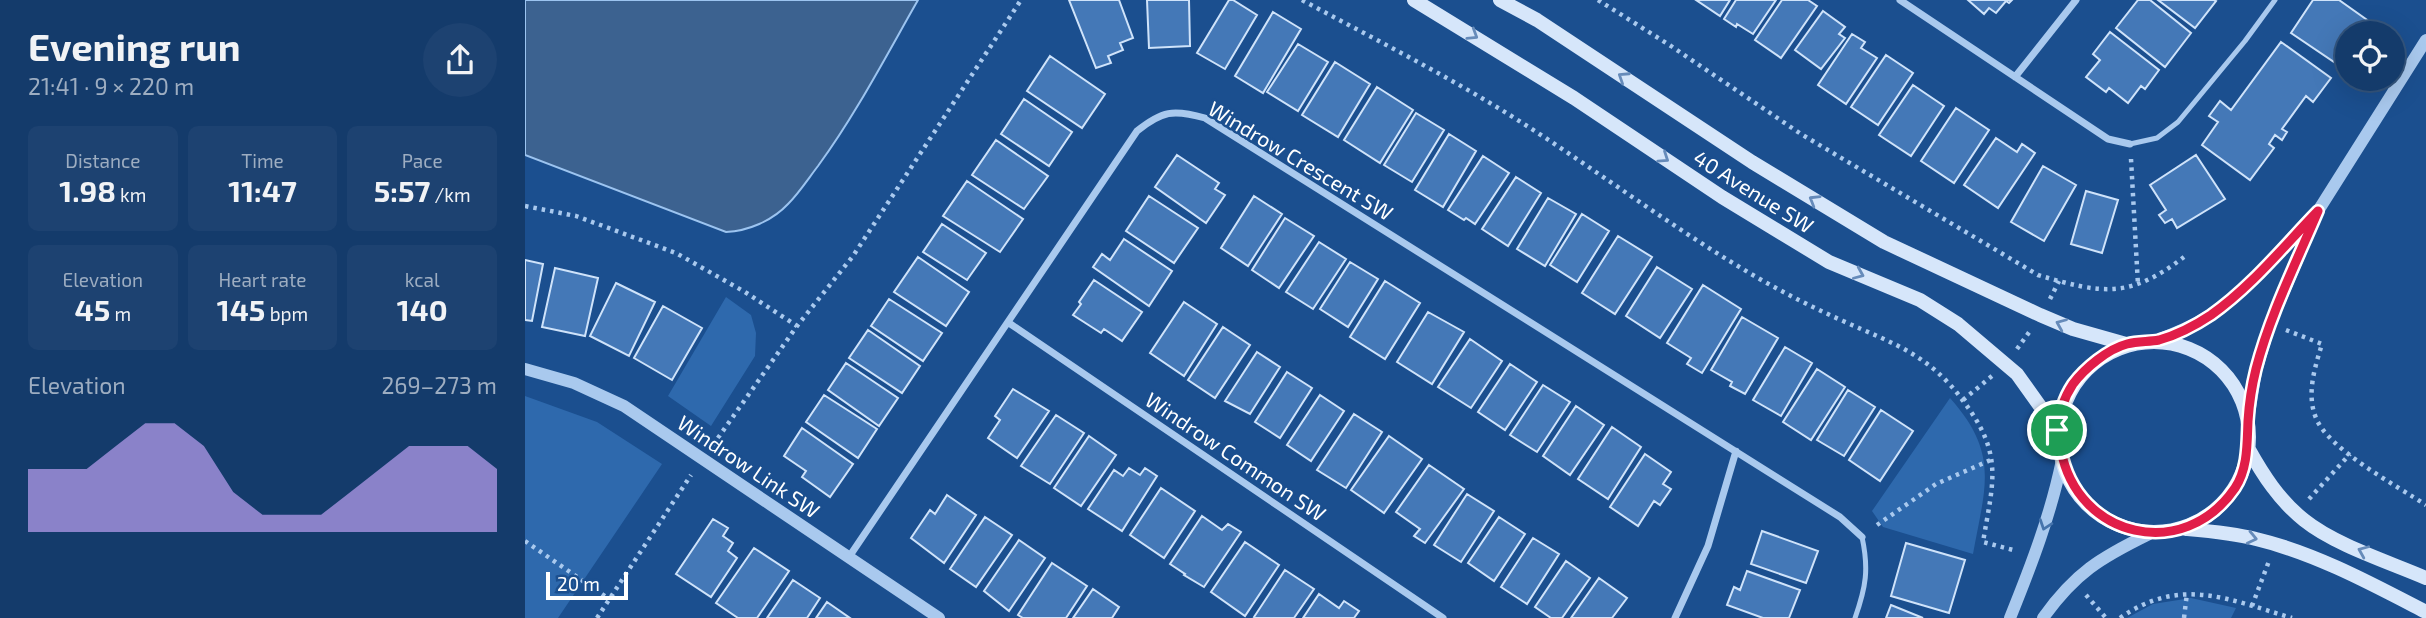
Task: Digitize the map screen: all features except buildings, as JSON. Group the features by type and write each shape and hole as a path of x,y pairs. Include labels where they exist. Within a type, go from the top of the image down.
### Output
{"main road":[{"name":"40 Avenue SW","path":"1414,0 1574,98 1722,197 1829,262 1920,300 1958,324 2017,374 2057,430"},
{"name":"40 Avenue SW","path":"1500,0 1537,20 1752,162 1884,242 2062,324 2126,344"},
{"path":"2185,529 2207,517 2236,486 2248,448 2248,420 2241,399 2228,378 2205,358 2186,348 2158,340 2126,344 2089,367 2074,384 2062,406 2057,430 2062,460 2078,494 2096,512 2119,526 2149,534 2185,529 2235,534 2289,549 2334,566 2426,612"},
{"path":"2248,448 2265,478 2305,521 2346,544 2426,578"}],"street":[{"path":"1900,0 2108,139 2130,144"},
{"path":"2015,77 2075,0"},
{"path":"2248,420 2256,371 2270,324 2318,211 2426,40"},
{"name":"Windrow Crescent SW","path":"849,557 1137,131 1154,117 1181,111 1205,118 1840,517 1862,537"},
{"path":"2158,340 2200,321 2233,297 2318,211"},
{"name":"Windrow Common SW","path":"1009,323 1443,618"},
{"name":"Windrow Link SW","path":"525,369 573,383 624,406 939,618"},
{"path":"1675,618 1708,546 1736,452"},
{"path":"2010,618 2055,496 2062,460"},
{"path":"2043,618 2063,591 2087,569 2110,553 2149,534"}],"lane":[{"path":"2130,144 2157,138 2178,122 2275,0"},
{"path":"1856,618 1863,596 1868,562 1862,537"}],"path":[{"path":"597,618 703,458 797,326 853,256 1021,0"},
{"path":"1302,0 1489,102 1756,277 1807,305 1894,342 1920,357 1940,373 1963,400 1983,434 1993,458 1993,476 1983,542 2021,552"},
{"path":"1598,0 1801,134 2038,275 2108,291 2138,285 2184,257"},
{"path":"2130,144 2138,285"},
{"path":"525,206 576,216 676,253 745,292 797,326"},
{"path":"2046,305 2059,281"},
{"path":"2015,351 2031,329"},
{"path":"2286,330 2322,344 2313,370 2312,399 2316,419 2331,441 2426,505"},
{"path":"1963,400 1995,373"},
{"path":"2308,500 2350,454"},
{"path":"1877,524 1936,484 1993,458"},
{"path":"525,541 609,599"},
{"path":"2252,606 2270,559"},
{"path":"2084,592 2106,618"},
{"path":"2184,618 2187,593"},
{"path":"2120,618 2136,607 2171,594 2197,593 2292,618"}],"shaded area":[{"path":"525,0 918,0 845,126 796,195 782,210 767,220 751,227 726,232 525,155"},
{"path":"726,297 751,315 756,333 755,356 711,426 668,396"},
{"path":"525,396 597,422 662,464 558,618 525,618"},
{"path":"1950,398 1966,418 1976,437 1985,472 1973,554 1883,527 1872,511"},
{"path":"2191,598 2236,608 2231,618 2127,618 2153,604"}],"route":[{"path":"2318,211 2270,324 2256,371 2244,467 2236,486 2207,517 2185,529 2149,534 2119,526 2096,512 2078,494 2062,460 2057,430 2062,406 2074,384 2089,367 2126,344 2158,340 2211,315 2233,297 2318,211"}]}
